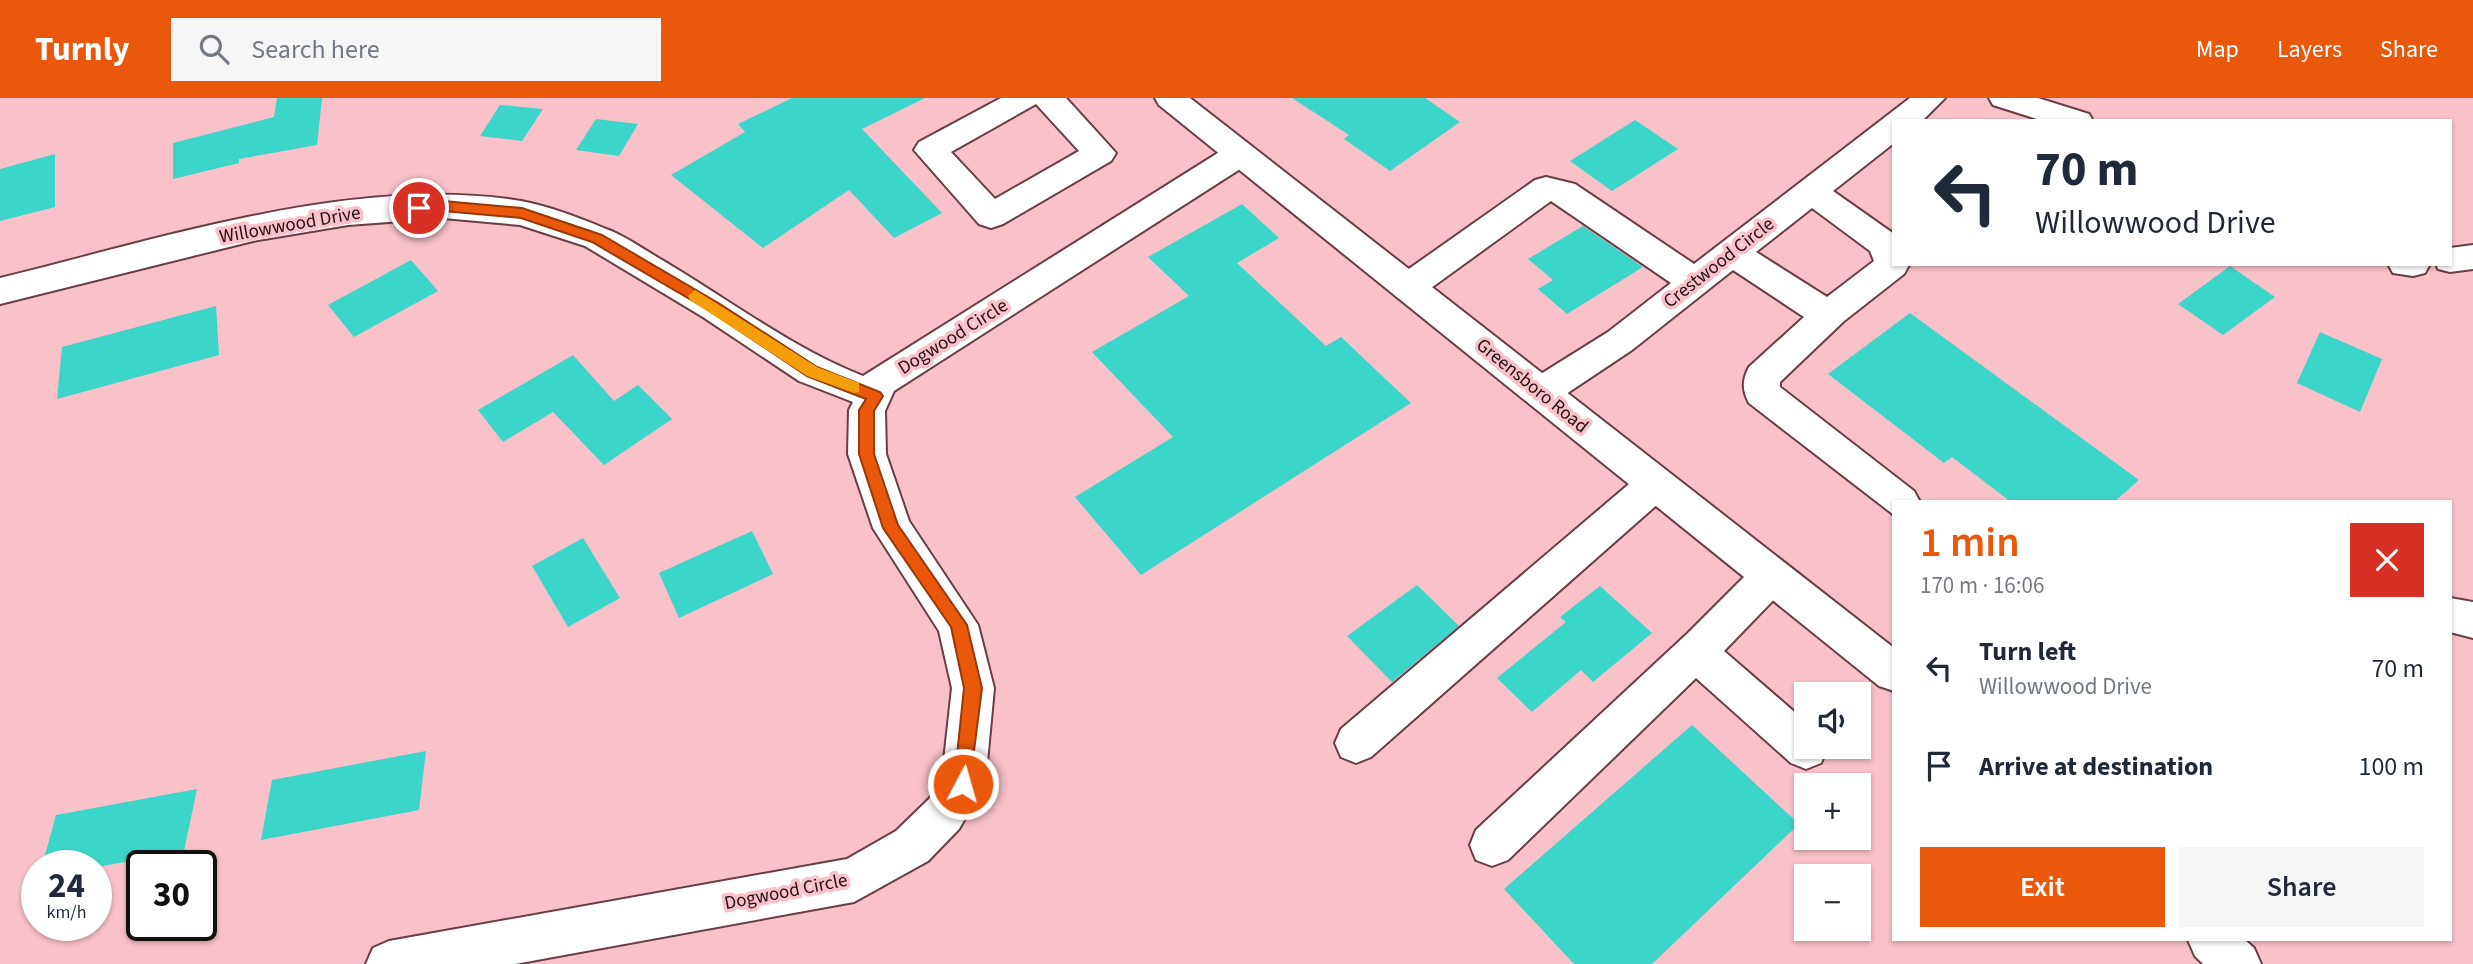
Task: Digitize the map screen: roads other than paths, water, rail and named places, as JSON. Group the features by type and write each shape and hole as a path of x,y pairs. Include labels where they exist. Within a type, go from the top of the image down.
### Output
{"street":[{"path":"1025,98 930,150 991,216 1100,153 1048,98"},
{"name":"Greensboro Road","path":"1170,98 1892,671"},
{"path":"1904,119 1930,98"},
{"path":"2004,98 2072,119"},
{"name":"Crestwood Circle","path":"1541,392 1620,341 1892,128"},
{"name":"Dogwood Circle","path":"389,964 854,880 912,846 944,814 963,784 973,688 958,625 891,528 871,467 867,454 867,410 875,396 877,384 1240,154"},
{"path":"1408,287 1546,188 1564,192 1695,282"},
{"path":"1811,191 1884,244 1892,265 1832,312 1762,377 1762,393 1899,500"},
{"name":"Willowwood Drive","path":"0,291 253,229 348,213 443,206 522,213 597,238 715,308 812,372 875,396"},
{"path":"1732,253 1817,308 1832,312"},
{"path":"2452,260 2473,257"},
{"path":"1356,743 1655,484"},
{"path":"1492,845 1702,646 1771,576"},
{"path":"2452,615 2473,620"},
{"path":"1702,646 1705,660 1794,738"},
{"path":"2212,941 2238,964"}]}
